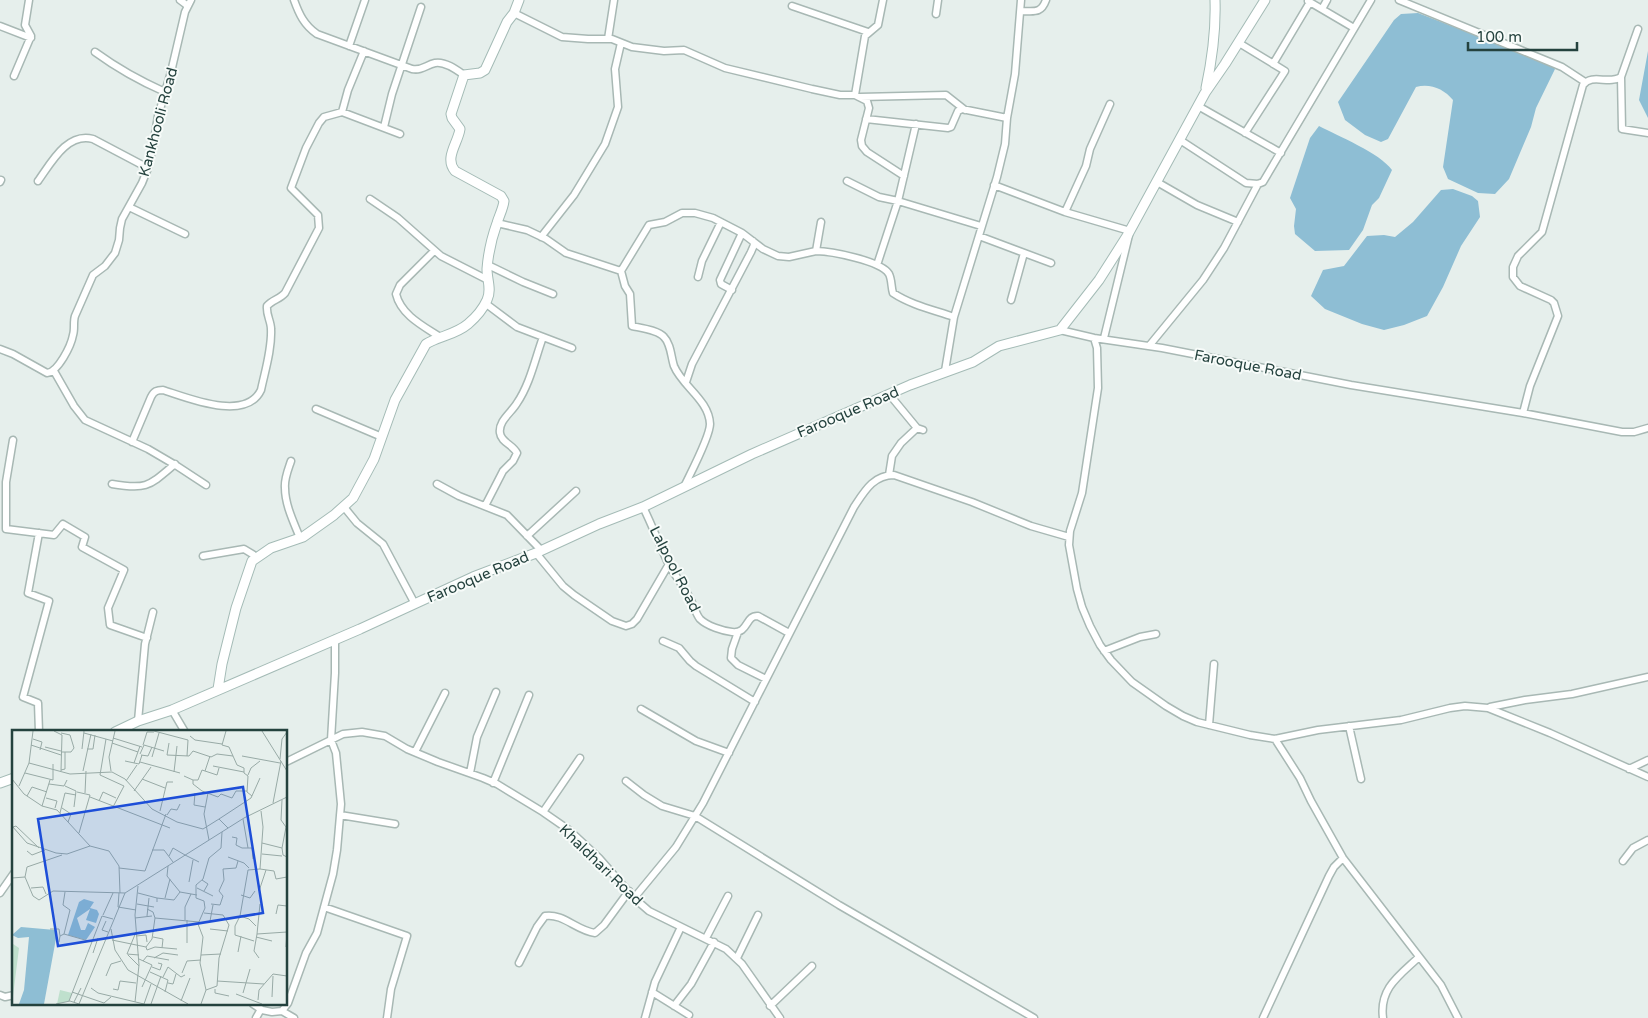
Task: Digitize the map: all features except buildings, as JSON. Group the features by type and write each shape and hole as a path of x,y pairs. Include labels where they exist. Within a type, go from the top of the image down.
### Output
{"main road":[{"path":"218,689 222,664 236,608 252,561 271,548 300,538 314,530 353,498 374,459 395,400 412,366 426,344 449,336 467,325 479,313 485,303 489,293 488,266 497,223 504,206 504,201 495,192 455,171 451,163 452,153 460,129 451,114 464,75 480,73 485,70 519,0"},
{"path":"1205,93 1216,15 1215,0"},
{"path":"1060,330 1099,280 1130,231 1205,93 1265,0"},
{"name":"Farooque Road","path":"119,730 138,721 172,710 473,577 538,552 643,507 752,454 889,394 945,371 973,362 1008,342 1060,330"},
{"path":"0,783 12,779"}],"street":[{"path":"14,76 32,34 26,25 29,0"},
{"path":"180,0 189,3"},
{"path":"294,0 303,21 308,28 317,34 418,70 441,63 464,75"},
{"path":"349,46 365,0"},
{"path":"608,39 614,0"},
{"path":"856,96 865,36 878,25 882,0"},
{"path":"936,14 938,0"},
{"path":"945,371 954,317 1001,163 1005,144 1007,118 1015,74 1021,0"},
{"path":"1020,11 1041,9 1046,0"},
{"path":"1322,9 1327,0"},
{"path":"1180,140 1246,182 1258,184 1263,182 1371,0"},
{"path":"1399,0 1562,67 1585,82"},
{"path":"1273,64 1308,1 1354,28"},
{"name":"Kankhooli Road","path":"54,371 64,357 73,338 73,322 93,275 106,266 115,253 120,228 148,168 158,116 189,3"},
{"path":"792,6 868,32"},
{"path":"384,127 392,94 421,7"},
{"path":"514,13 562,37 612,39 632,47 684,50 725,68 831,93 856,96 946,95 966,110"},
{"path":"0,26 30,38"},
{"path":"1638,29 1621,77 1622,129 1648,133"},
{"path":"1239,43 1285,71 1245,133"},
{"path":"541,237 574,195 605,144 618,107 615,69 621,44"},
{"path":"342,112 348,90 364,51"},
{"path":"95,52 137,79 165,92"},
{"path":"1523,413 1530,386 1558,316 1554,303 1551,300 1520,286 1516,282 1513,277 1513,267 1518,256 1542,232 1570,128 1585,82 1590,79 1617,80 1621,77"},
{"path":"856,96 866,101 869,108 861,140 862,146 867,152 904,176"},
{"path":"1064,212 1086,166 1090,149 1110,104"},
{"path":"1198,106 1280,154"},
{"path":"866,119 951,127 958,111 962,110 1007,118"},
{"path":"132,442 151,397 158,390 199,402 226,406 244,405 258,397 263,381 271,330 267,316 267,306 285,293 319,228 318,215 291,188 306,148 324,117 342,112 400,134"},
{"path":"877,265 898,201 916,124"},
{"path":"38,181 63,148 71,142 84,137 93,139 148,168"},
{"path":"847,181 879,197 981,226"},
{"path":"1157,182 1197,205 1238,222"},
{"path":"1149,346 1204,280 1224,248 1258,184"},
{"path":"994,185 1064,212 1130,231 1104,338"},
{"path":"370,199 409,226 434,251 488,280"},
{"path":"129,207 186,234"},
{"path":"684,487 698,457 710,423 708,414 701,401 674,367 665,338 660,334 632,326 630,294 625,286 621,271 649,225 665,222 682,214 695,213 721,222 742,233 763,249 778,256 816,251 839,253 877,265 888,273 894,293 900,297 954,317"},
{"path":"698,276 702,261 721,222"},
{"path":"816,251 821,222"},
{"path":"497,223 527,230 566,254 621,271"},
{"path":"732,290 721,284 720,280 742,233"},
{"path":"979,236 1051,263"},
{"path":"686,382 692,364 751,252 754,245 753,241"},
{"path":"434,251 400,285 396,294 401,307 408,315 440,338"},
{"path":"1011,300 1024,253"},
{"path":"488,266 553,294"},
{"path":"485,303 517,327 572,348"},
{"name":"Farooque Road","path":"1060,330 1094,338 1149,346 1351,385 1523,413 1622,432 1634,432 1648,428"},
{"path":"485,506 503,471 517,453 501,437 499,429 519,400 543,337"},
{"path":"1094,338 1097,348 1098,388 1082,493 1069,537 1082,607 1104,651 1120,671 1149,695 1183,716 1209,725 1275,739 1318,730 1401,720 1450,708 1465,706 1488,708 1572,694 1648,677"},
{"path":"0,349 13,354 44,372 50,373 54,371 74,406 85,420 175,464 206,485"},
{"path":"889,394 920,429 901,443 892,456 889,475"},
{"path":"316,409 382,436"},
{"path":"13,440 6,482 6,529 54,535 63,524 85,537 82,547 124,570 108,608 110,625 147,638"},
{"path":"290,461 285,489 300,538"},
{"path":"112,484 137,488 148,485 175,464"},
{"path":"634,898 676,846 704,803 850,516 865,490 876,479 894,475 972,502 1031,526 1069,537"},
{"path":"437,484 459,496 507,515 527,536 558,581 574,596 612,621 626,626 632,624 637,619 669,564"},
{"path":"527,536 576,491"},
{"path":"344,507 356,524 383,544 415,604"},
{"name":"Lalpool Road","path":"643,507 669,564 694,605 700,620 726,631 738,632"},
{"path":"39,533 28,593 49,601 23,697 38,703 39,730"},
{"path":"203,556 244,549 257,557"},
{"path":"138,721 147,638 153,612"},
{"path":"766,679 738,665 731,658 738,632 745,628 751,617 758,616 789,633"},
{"path":"1104,651 1140,637 1156,634"},
{"path":"288,1004 306,954 317,933 336,861 341,804 337,758 331,740 335,639"},
{"path":"663,641 679,648 696,666 755,702"},
{"path":"1209,725 1214,664"},
{"path":"415,752 445,692"},
{"path":"470,773 477,737 496,692"},
{"path":"494,782 529,695"},
{"path":"641,708 685,735 729,753"},
{"path":"1488,708 1648,777"},
{"path":"172,710 183,730"},
{"path":"1349,726 1361,779"},
{"name":"Khaldhari Road","path":"288,761 343,734 362,732 384,736 438,762 494,782 544,812 584,844 634,898 649,910 714,942 737,958 780,1018"},
{"path":"1275,739 1300,778 1343,858 1441,985 1458,1018"},
{"path":"544,812 580,758"},
{"path":"1629,769 1648,760"},
{"path":"626,781 644,796 662,806 695,816 839,905 1034,1018"},
{"path":"340,815 395,824"},
{"path":"1623,861 1633,848 1648,840"},
{"path":"1263,1018 1329,876 1334,867 1343,858"},
{"path":"0,893 12,876"},
{"path":"519,963 537,927 545,916 556,916 595,933 604,925 628,891"},
{"path":"706,938 728,896"},
{"path":"324,907 407,936 391,989 387,1018"},
{"path":"737,958 758,915"},
{"path":"645,1018 658,976 681,927"},
{"path":"674,1006 691,984 714,942"},
{"path":"1383,1018 1382,1006 1386,990 1419,957"},
{"path":"770,1006 812,966"},
{"path":"652,992 689,1015"},
{"path":"0,995 5,997 12,995"},
{"path":"256,1006 272,1012 282,1012 294,1018"},
{"path":"282,1012 286,1006"},
{"path":"256,1018 261,1009"}],"water":[{"path":"1418,13 1550,64 1555,69 1536,108 1531,127 1509,179 1495,194 1478,193 1448,179 1443,167 1453,100 1441,90 1431,86 1416,87 1388,139 1381,142 1365,135 1345,120 1338,102 1394,20 1401,14"},
{"path":"1648,51 1648,118 1639,100"},
{"path":"1319,126 1369,151 1392,170 1379,198 1372,205 1363,230 1349,250 1315,251 1295,234 1296,209 1290,198 1310,138"},
{"path":"1453,189 1472,196 1478,201 1480,217 1461,246 1443,287 1427,316 1384,330 1362,324 1325,309 1311,296 1323,270 1344,266 1367,236 1384,235 1395,237 1413,222 1441,190"}]}
